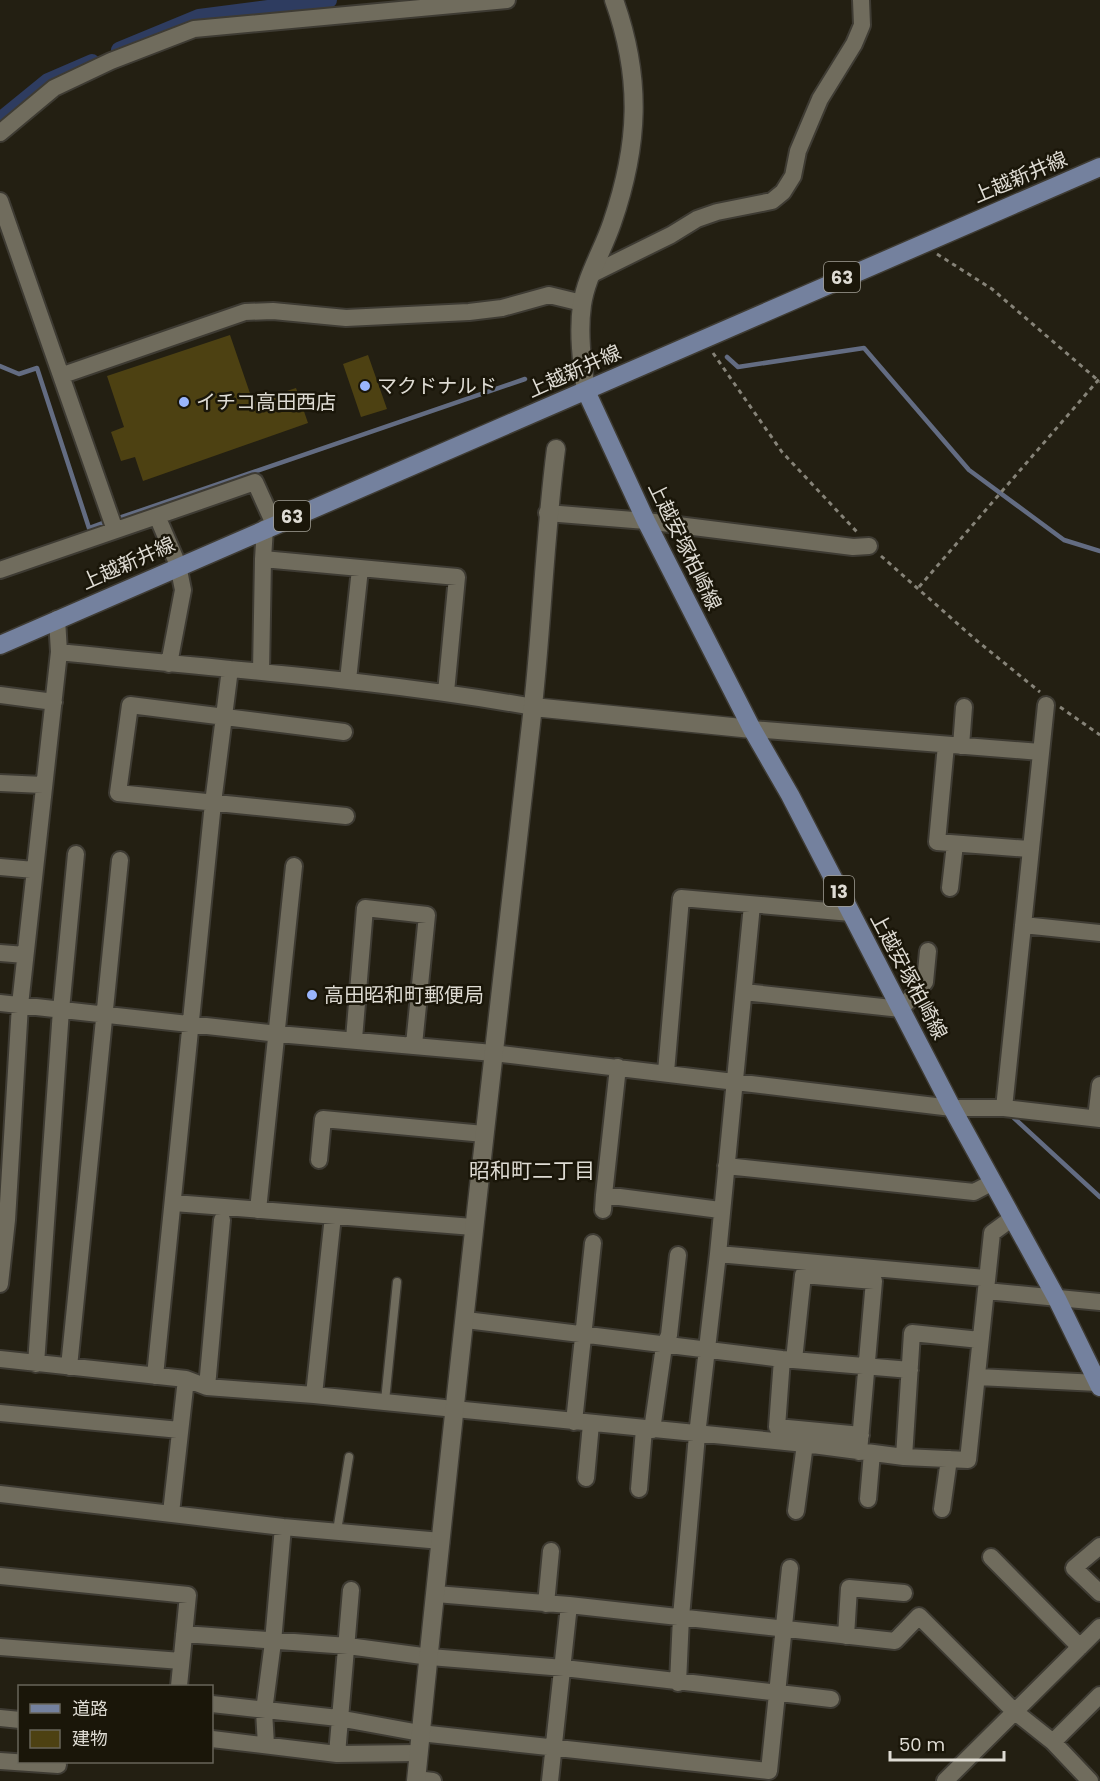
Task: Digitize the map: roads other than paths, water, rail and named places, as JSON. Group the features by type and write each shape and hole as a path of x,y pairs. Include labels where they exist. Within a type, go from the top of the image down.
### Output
{"main road":[{"name":"上越新井線","path":"0,645 269,526 586,391 702,337 1100,167"},
{"name":"上越安塚柏崎線","path":"586,391 646,520 752,729 790,795 1011,1219 1057,1299 1099,1385"}],"street":[{"path":"0,133 54,88 111,61 194,29 507,0"},
{"path":"586,391 580,352 582,303 612,224 626,176 636,93 623,25 614,0"},
{"path":"592,274 671,235 697,219 717,212 772,201 783,192 793,176 798,151 820,99 854,44 862,25 861,0"},
{"path":"0,201 63,375 115,530"},
{"path":"63,375 246,312 273,311 346,318 470,312 502,308 549,295 582,303"},
{"path":"422,1780 419,1754 420,1733 466,1320 473,1227 533,707 548,513 556,449"},
{"path":"0,570 255,482 269,526 263,560 261,672"},
{"path":"548,513 646,520 853,547 869,546"},
{"path":"157,516 178,566 183,590 170,664"},
{"path":"263,560 457,577 446,692"},
{"path":"348,680 360,569"},
{"path":"0,1284 20,1005 59,652 57,619"},
{"path":"59,652 348,680 446,692 533,707 752,729 1040,752"},
{"path":"155,1376 174,1203 189,1023 230,669"},
{"path":"0,695 54,702"},
{"path":"1004,1108 1029,849 1048,701"},
{"path":"344,732 130,705 118,793 346,816"},
{"path":"964,707 953,746 937,842 1029,849"},
{"path":"0,783 43,785"},
{"path":"950,888 955,844"},
{"path":"36,1364 61,1010 76,854"},
{"path":"69,1367 120,860"},
{"path":"258,1210 294,866"},
{"path":"0,867 34,870"},
{"path":"666,1072 681,898 851,913"},
{"path":"678,1683 681,1617 697,1435 718,1254 720,1210 752,905"},
{"path":"354,1039 365,908 427,915 414,1045"},
{"path":"1023,925 1100,933"},
{"path":"744,992 901,1009 925,982 928,951"},
{"path":"0,953 25,955"},
{"path":"0,1003 278,1034 354,1039 666,1072 952,1108 1004,1108 1098,1119 1100,1085"},
{"path":"618,1067 603,1203 720,1210"},
{"path":"320,1160 323,1119 484,1134"},
{"path":"726,1166 974,1192 993,1182"},
{"path":"174,1203 473,1227"},
{"path":"314,1395 333,1216"},
{"path":"0,1359 186,1379 207,1387 385,1401 648,1430 805,1444 903,1457 968,1460 992,1233 1011,1219"},
{"path":"207,1387 222,1220"},
{"path":"586,1478 582,1423 583,1337 593,1243"},
{"path":"718,1254 986,1285 1057,1299 1100,1302"},
{"path":"639,1489 664,1346 669,1335 678,1255"},
{"path":"861,1435 777,1427 803,1275 874,1281 861,1435 866,1452 868,1499"},
{"path":"466,1320 583,1337 706,1351 910,1370"},
{"path":"903,1457 912,1333 980,1340"},
{"path":"978,1377 1099,1385"},
{"path":"171,1514 186,1379"},
{"path":"0,1413 180,1430"},
{"path":"796,1511 805,1444"},
{"path":"942,1509 949,1459"},
{"path":"0,1494 283,1527 441,1541"},
{"path":"266,1745 264,1711 273,1642 283,1527"},
{"path":"1100,1545 1074,1568 1100,1593"},
{"path":"546,1604 551,1551"},
{"path":"991,1557 1080,1647"},
{"path":"213,1704 338,1718 420,1733 769,1771 775,1691 790,1568"},
{"path":"0,1576 188,1595 179,1685"},
{"path":"846,1636 849,1588 904,1593"},
{"path":"337,1754 338,1718 348,1646 351,1590"},
{"path":"436,1594 569,1605 895,1641 919,1616 1014,1711 1053,1742 1090,1781"},
{"path":"550,1781 569,1605"},
{"path":"945,1781 1100,1627"},
{"path":"184,1634 348,1646 430,1657 564,1668 831,1699"},
{"path":"0,1647 181,1661"},
{"path":"1053,1742 1100,1695"},
{"path":"0,1718 18,1720"},
{"path":"213,1739 337,1754 419,1754"},
{"path":"0,1761 18,1762"},
{"path":"29,1763 58,1765"}],"lane":[{"path":"385,1401 397,1282"},
{"path":"337,1532 349,1457"}],"waterway":[{"path":"119,50 199,17 329,0"},
{"path":"0,120 48,81 92,62"},
{"path":"727,357 738,367 864,348 969,470 1064,540 1100,551"},
{"path":"0,366 19,374 37,368 89,528 108,521"},
{"path":"116,519 525,379"},
{"path":"1014,1118 1100,1197"}],"place":[{"name":"マクドナルド","path":"365,386"},
{"name":"イチコ高田西店","path":"184,402"},
{"name":"高田昭和町郵便局","path":"312,995"}],"district":[{"name":"昭和町二丁目","path":"532,1170"}]}
